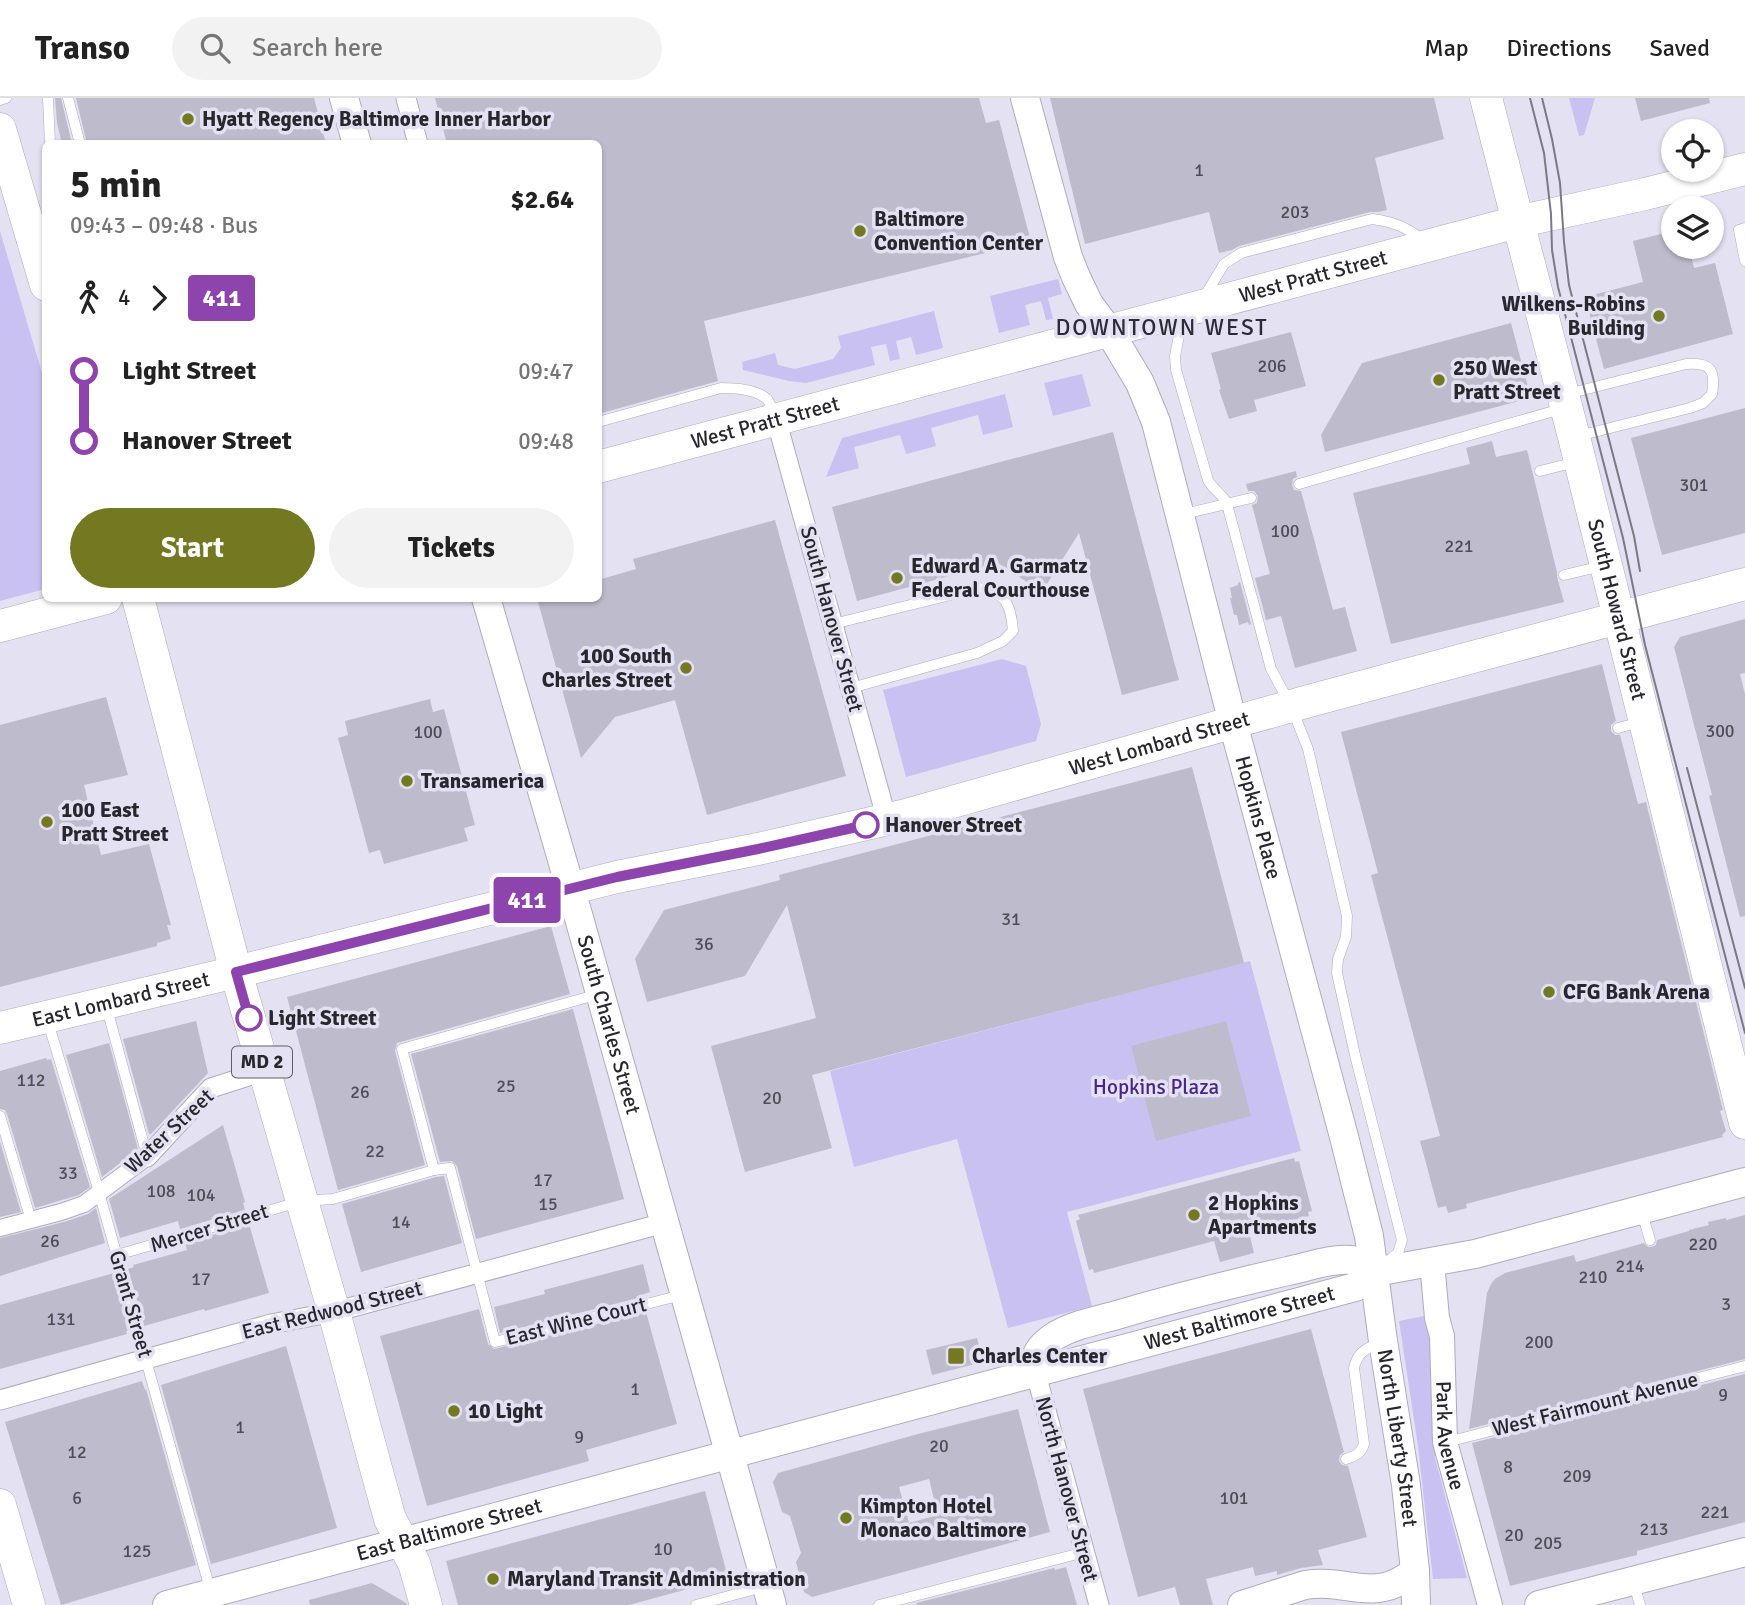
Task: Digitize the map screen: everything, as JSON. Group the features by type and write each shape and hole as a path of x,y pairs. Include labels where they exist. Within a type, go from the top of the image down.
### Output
{"main road":[{"path":"344,98 356,140"},
{"name":"Hopkins Place","path":"1025,98 1068,257 1076,277 1089,304 1109,331 1140,383 1156,422 1233,723 1347,1145 1375,1272"},
{"name":"South Howard Street","path":"1486,98 1619,618 1632,725 1745,1123"},
{"path":"0,129 42,259"},
{"name":"West Pratt Street","path":"602,466 1517,222 1745,169"},
{"name":"West Lombard Street","path":"569,890 617,877 887,820 1291,706 1745,584"},
{"path":"0,626 91,602"},
{"name":"MD 2","path":"139,602 236,972 334,1312 390,1519 414,1563 426,1605"},
{"name":"South Charles Street","path":"487,602 769,1596"},
{"name":"East Lombard Street","path":"0,1028 569,890"},
{"name":"West Baltimore Street","path":"730,1453 1036,1374 1355,1287 1375,1272 1475,1254 1745,1182"},
{"name":"North Liberty Street","path":"1375,1272 1383,1341 1403,1461 1416,1605"},
{"name":"East Baltimore Street","path":"167,1605 730,1453"},
{"path":"0,1505 29,1605"},
{"path":"1539,1605 1636,1593 1745,1552"},
{"path":"1242,1605 1315,1583 1370,1592 1391,1589 1408,1579 1415,1571"}],"street":[{"path":"406,98 417,140"},
{"name":"South Hanover Street","path":"776,419 887,820"},
{"name":"Water Street","path":"0,1228 84,1204 147,1157 211,1088 264,1071"},
{"name":"East Redwood Street","path":"0,1400 271,1324 334,1312 664,1223"},
{"name":"Park Avenue","path":"1432,1262 1437,1318 1442,1336 1445,1442 1490,1605"},
{"name":"North Hanover Street","path":"1036,1374 1099,1605"}],"lane":[{"path":"0,100 6,98"},
{"path":"48,98 50,140"},
{"path":"68,98 79,140"},
{"path":"1745,228 1739,230 1745,261"},
{"path":"1191,309 1175,356 1176,370 1208,480 1227,503 1271,669 1291,706 1308,749 1347,916 1346,937 1338,959 1337,974 1402,1240 1398,1253 1375,1272"},
{"path":"1299,484 1571,425 1690,408 1712,394 1715,378 1709,368 1699,363 1686,364 1571,425 1540,471"},
{"path":"602,421 720,388 738,388 757,394 767,400 776,419"},
{"path":"1180,516 1251,498"},
{"path":"1564,575 1606,565"},
{"path":"833,624 979,589 993,590 1004,599 1012,615 1013,631 1003,641 977,653 851,688"},
{"path":"478,1273 450,1168 434,1170 402,1049 599,994"},
{"path":"106,1003 147,1157"},
{"name":"Grant Street","path":"47,1017 117,1255 211,1593"},
{"path":"0,1116 31,1220"},
{"name":"Mercer Street","path":"117,1255 302,1201 333,1199 434,1170"},
{"path":"1641,1209 1650,1240"},
{"name":"East Wine Court","path":"478,1273 495,1342 684,1294"},
{"path":"1346,1459 1358,1455 1364,1444 1355,1361 1367,1348 1383,1341"},
{"name":"West Fairmount Avenue","path":"1445,1442 1745,1366"},
{"path":"879,1605 1085,1552"},
{"path":"696,1605 769,1596"}],"green space":[{"path":"1569,98 1595,98 1584,135 1579,136"},
{"path":"0,231 42,373 42,590 0,601"},
{"path":"1058,279 1062,294 1048,298 1053,319 1046,320 1041,301 1025,305 1030,325 999,333 990,296"},
{"path":"934,311 943,348 916,355 911,337 896,341 900,359 890,361 886,344 871,347 875,365 806,383 743,370 742,362 775,353 778,365 795,369 833,359 841,348 838,336"},
{"path":"1082,374 1091,406 1053,416 1044,383"},
{"path":"1005,394 1013,427 983,435 978,415 931,428 936,446 906,454 900,435 854,447 859,468 826,477 842,438"},
{"path":"1002,659 1026,666 1041,724 1036,741 906,777 883,690"},
{"name":"Hopkins Plaza","path":"1250,961 1301,1151 1067,1212 1092,1306 1008,1328 957,1139 854,1167 830,1071"},
{"path":"1429,1315 1435,1458 1467,1578 1433,1579 1418,1446 1399,1321"}],"building":[{"path":"55,98 61,98 71,140 61,140"},
{"name":"Hyatt Regency Baltimore Inner Harbor","path":"76,98 314,98 325,140 86,140"},
{"name":"Baltimore Convention Center","path":"435,98 979,98 986,123 999,120 1031,242 704,321 718,381 602,413 602,140 446,140"},
{"name":"Baltimore Convention Center","path":"1050,98 1434,98 1444,139 1375,158 1387,210 1370,212 1219,253 1209,212 1085,244"},
{"path":"1635,98 1709,98 1710,103 1641,121"},
{"name":"Wilkens-Robins Building","path":"1661,234 1661,259 1692,259 1694,268 1715,263 1733,334 1604,369 1585,297 1643,282 1633,241"},
{"name":"250 West Pratt Street","path":"1511,323 1531,398 1325,452 1321,435 1362,363"},
{"path":"1291,332 1306,386 1254,400 1257,411 1229,419 1211,353"},
{"path":"1745,408 1745,533 1662,555 1631,438"},
{"name":"Edward A. Garmatz Federal Courthouse","path":"1113,432 1179,680 1122,695 1079,533 1042,592 998,563 857,601 832,507"},
{"path":"1492,441 1496,457 1527,450 1564,602 1391,644 1353,493 1470,464 1466,448"},
{"path":"1296,471 1297,477 1293,479 1292,485 1294,490 1301,491 1333,610 1345,607 1357,651 1295,668 1281,616 1266,620 1255,578 1270,574 1252,505 1257,503 1258,496 1254,491 1248,491 1246,484"},
{"name":"100 South Charles Street","path":"775,520 846,776 707,815 675,700 615,717 581,758 538,602 602,602 602,579 636,569 633,559"},
{"path":"1240,582 1251,624 1249,625 1248,622 1239,625 1230,598 1230,588"},
{"path":"1745,619 1745,673 1740,674 1745,694 1745,916 1740,917 1674,647 1680,637"},
{"name":"CFG Bank Arena","path":"1602,664 1616,721 1611,725 1611,731 1620,735 1638,804 1646,802 1726,1131 1723,1137 1466,1204 1467,1208 1448,1213 1446,1206 1438,1208 1420,1141 1440,1136 1371,875 1378,873 1341,732"},
{"name":"100 East Pratt Street","path":"106,697 128,775 84,785 101,855 149,844 171,925 167,925 171,939 157,943 157,946 0,987 0,725"},
{"name":"Transamerica","path":"430,699 433,712 444,709 475,825 464,828 468,841 384,864 380,850 369,853 338,738 348,735 345,721"},
{"path":"1192,767 1244,963 812,1075 832,1148 745,1172 711,1046 816,1018 787,905 745,976 647,1002 635,959 664,910 780,880 779,875"},
{"path":"551,926 570,994 397,1043 395,1051 425,1165 338,1190 287,997"},
{"path":"573,1009 624,1199 476,1239 457,1166 452,1161 440,1162 411,1054"},
{"path":"196,1021 208,1073 149,1134 123,1039"},
{"path":"1226,1021 1251,1116 1156,1141 1131,1046"},
{"path":"109,1043 138,1149 102,1177 66,1055"},
{"path":"46,1058 51,1059 90,1187 79,1195 35,1208 7,1114 0,1109 0,1071"},
{"path":"223,1125 245,1210 180,1229 178,1221 120,1238 109,1199"},
{"path":"0,1142 21,1212 0,1217"},
{"name":"2 Hopkins Apartments","path":"1294,1158 1295,1162 1299,1161 1312,1211 1308,1212 1309,1216 1249,1232 1254,1253 1220,1262 1214,1241 1094,1273 1093,1269 1089,1270 1076,1221 1080,1219 1078,1215"},
{"path":"444,1176 462,1243 361,1272 342,1204"},
{"path":"96,1208 105,1243 0,1276 0,1238 64,1222 88,1214"},
{"path":"1745,1215 1745,1359 1469,1429 1487,1293 1495,1279 1505,1273 1574,1255 1576,1262 1644,1243 1651,1247 1656,1245 1657,1240 1709,1225 1708,1222"},
{"path":"249,1224 269,1293 144,1326 128,1269 134,1267 133,1265 187,1250 185,1243"},
{"path":"643,1264 650,1292 641,1295 642,1297 500,1333 494,1307 545,1294 544,1290"},
{"path":"114,1273 130,1330 126,1331 127,1334 0,1369 0,1305"},
{"path":"479,1309 488,1344 494,1349 646,1312 677,1424 586,1450 589,1461 427,1506 380,1336"},
{"path":"1311,1329 1344,1452 1339,1461 1348,1466 1367,1537 1318,1550 1323,1565 1277,1575 1277,1571 1255,1576 1253,1567 1206,1579 1213,1605 1180,1605 1175,1587 1138,1597 1083,1389"},
{"path":"977,1338 983,1362 932,1375 926,1350"},
{"path":"286,1346 337,1528 211,1564 161,1385"},
{"path":"1745,1374 1745,1522 1637,1551 1637,1555 1510,1586 1472,1443"},
{"path":"142,1381 196,1565 61,1605 5,1422"},
{"path":"1018,1409 1050,1532 812,1597 804,1592 796,1562 801,1553 790,1516 782,1512 773,1482 778,1473","holes":["929,1479 938,1515 909,1523 899,1487"]},
{"path":"705,1491 728,1578 629,1605 458,1605 446,1561"},
{"path":"1066,1567 1077,1605 916,1603 1054,1568"},
{"path":"372,1583 407,1605 310,1605 309,1600"}],"tram line":[{"path":"1530,98 1544,153 1552,250 1558,287 1623,538 1645,645 1745,1033"},
{"path":"1542,98 1560,183 1569,285 1634,536 1640,571"},
{"path":"1687,768 1745,988"}],"bus line":[{"name":"411","path":"249,1018 236,972 617,877 866,825"}],"place":[{"name":"Hyatt Regency Baltimore Inner Harbor","path":"188,119"},
{"name":"Baltimore Convention Center","path":"860,231"},
{"name":"Wilkens-Robins Building","path":"1659,316"},
{"name":"250 West Pratt Street","path":"1439,380"},
{"name":"Edward A. Garmatz Federal Courthouse","path":"897,578"},
{"name":"100 South Charles Street","path":"686,668"},
{"name":"Transamerica","path":"407,781"},
{"name":"100 East Pratt Street","path":"47,822"},
{"name":"Hanover Street","path":"866,825"},
{"name":"CFG Bank Arena","path":"1549,992"},
{"name":"Light Street","path":"249,1018"},
{"name":"2 Hopkins Apartments","path":"1194,1215"},
{"name":"Charles Center","path":"956,1356"},
{"name":"10 Light","path":"454,1411"},
{"name":"Kimpton Hotel Monaco Baltimore","path":"846,1518"},
{"name":"Maryland Transit Administration","path":"493,1579"}],"district":[{"name":"DOWNTOWN WEST","path":"1162,327"}]}
